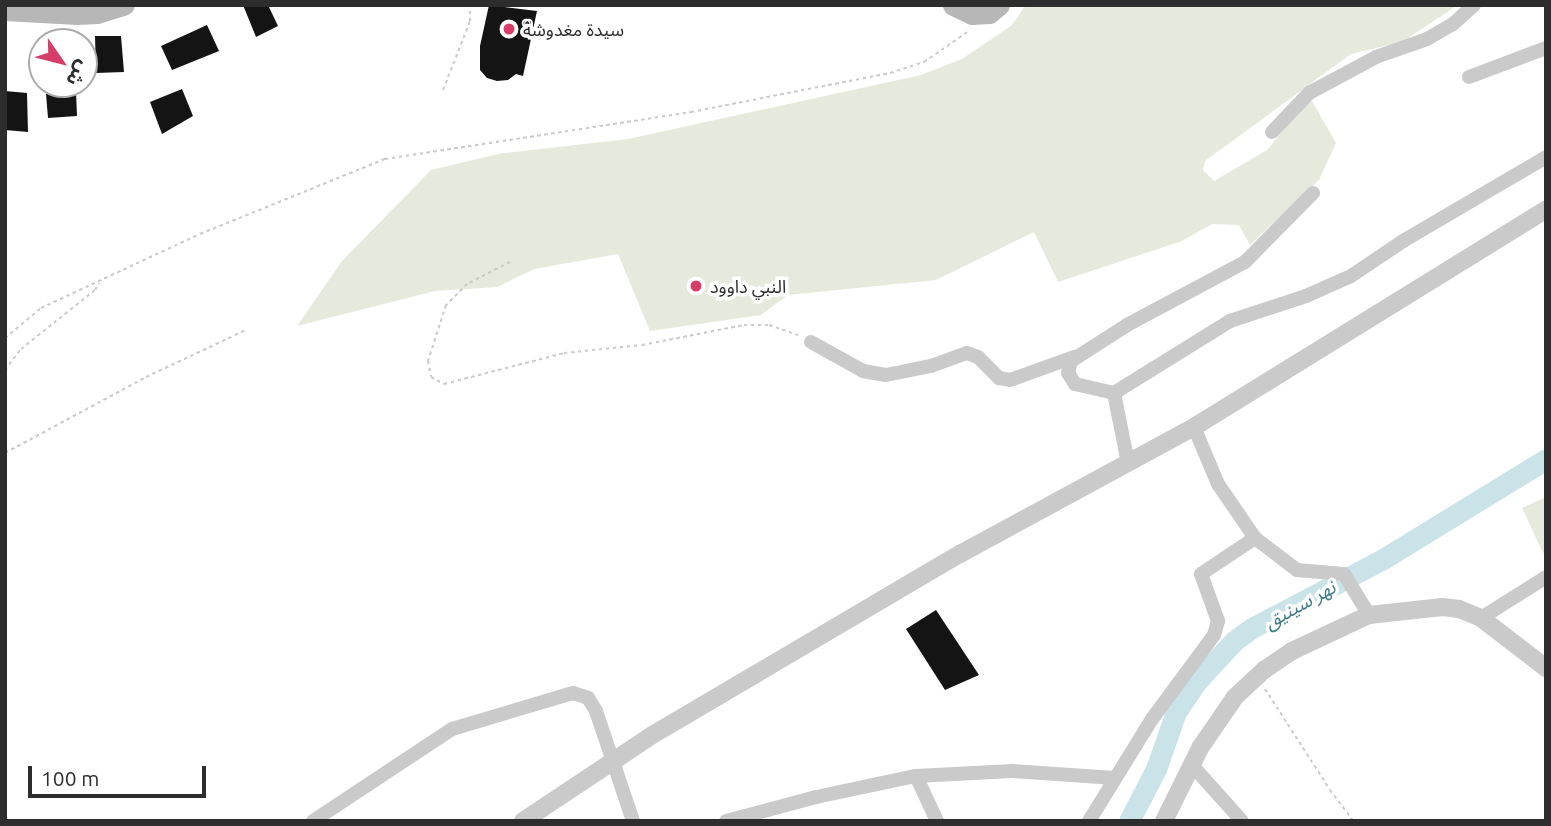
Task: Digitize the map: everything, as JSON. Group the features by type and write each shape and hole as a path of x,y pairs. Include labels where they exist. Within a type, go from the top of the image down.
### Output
{"main road":[{"path":"5,10 78,14 97,13 124,5"},
{"path":"953,5 972,15 994,9"}],"street":[{"path":"1272,132 1309,93 1376,57 1427,39 1461,19 1474,5"},
{"path":"1469,77 1546,48"},
{"path":"1077,356 1068,366 1075,384 1114,393 1230,321 1306,296 1351,276 1403,241 1546,157"},
{"path":"811,342 863,371 886,376 931,366 967,353 978,357 999,378 1010,380 1077,356 1127,325 1245,262 1313,193"},
{"path":"523,821 614,759 960,554 1194,427 1546,210"},
{"path":"1114,393 1128,463"},
{"path":"1194,427 1228,502 1255,538 1297,570 1344,574 1369,615"},
{"path":"1089,821 1152,719 1214,635 1218,621 1201,574 1255,538"},
{"path":"1481,618 1546,577"},
{"path":"1164,821 1191,764 1219,718 1257,677 1292,651 1369,615 1443,607 1481,618 1546,668"},
{"path":"313,821 452,729 573,693 585,695 593,704 633,821"},
{"path":"1191,764 1242,821"},
{"path":"726,821 816,797 916,776 1012,771 1115,778"},
{"path":"916,776 937,821"}],"path":[{"path":"443,90 470,21 470,5"},
{"path":"5,338 41,308 100,280 200,234 385,159 691,112 890,73 924,62 956,42 994,9"},
{"path":"510,262 467,284 446,305 428,361 431,377 444,384 564,353 642,345 744,325 777,326 811,342"},
{"path":"5,370 21,349 95,290 100,280"},
{"path":"5,453 146,377 246,330"},
{"path":"1257,677 1353,821"}],"shaded area":[{"path":"1026,5 1458,5 1402,42 1351,54 1205,161 1203,170 1214,181 1267,150 1296,114 1312,101 1336,143 1319,180 1250,245 1239,225 1212,224 1182,241 1058,282 1034,232 936,280 788,295 761,315 650,331 618,254 534,269 497,287 435,291 297,326 342,261 431,170 498,154 628,139 921,75 962,59 1012,25"},
{"path":"1546,497 1546,552 1543,553 1522,508"}],"building":[{"path":"243,5 268,5 278,26 256,37"},
{"name":"سيدة مغدوشة","path":"489,5 537,11 523,76 516,74 508,80 497,81 487,78 480,70 480,46"},
{"path":"207,25 219,51 172,70 161,46"},
{"path":"98,36 121,36 124,72 98,73"},
{"path":"182,89 193,116 162,134 150,102"},
{"path":"5,91 27,93 28,132 5,130"},
{"path":"46,98 76,98 77,116 48,118"},
{"path":"936,610 979,675 945,690 906,629"}],"waterway":[{"name":"نهر سينيق","path":"1129,821 1156,769 1176,712 1197,681 1234,641 1252,628 1383,559 1546,459"}],"place":[{"name":"سيدة مغدوشة","path":"509,29"},
{"name":"النبي داوود","path":"696,286"}]}
